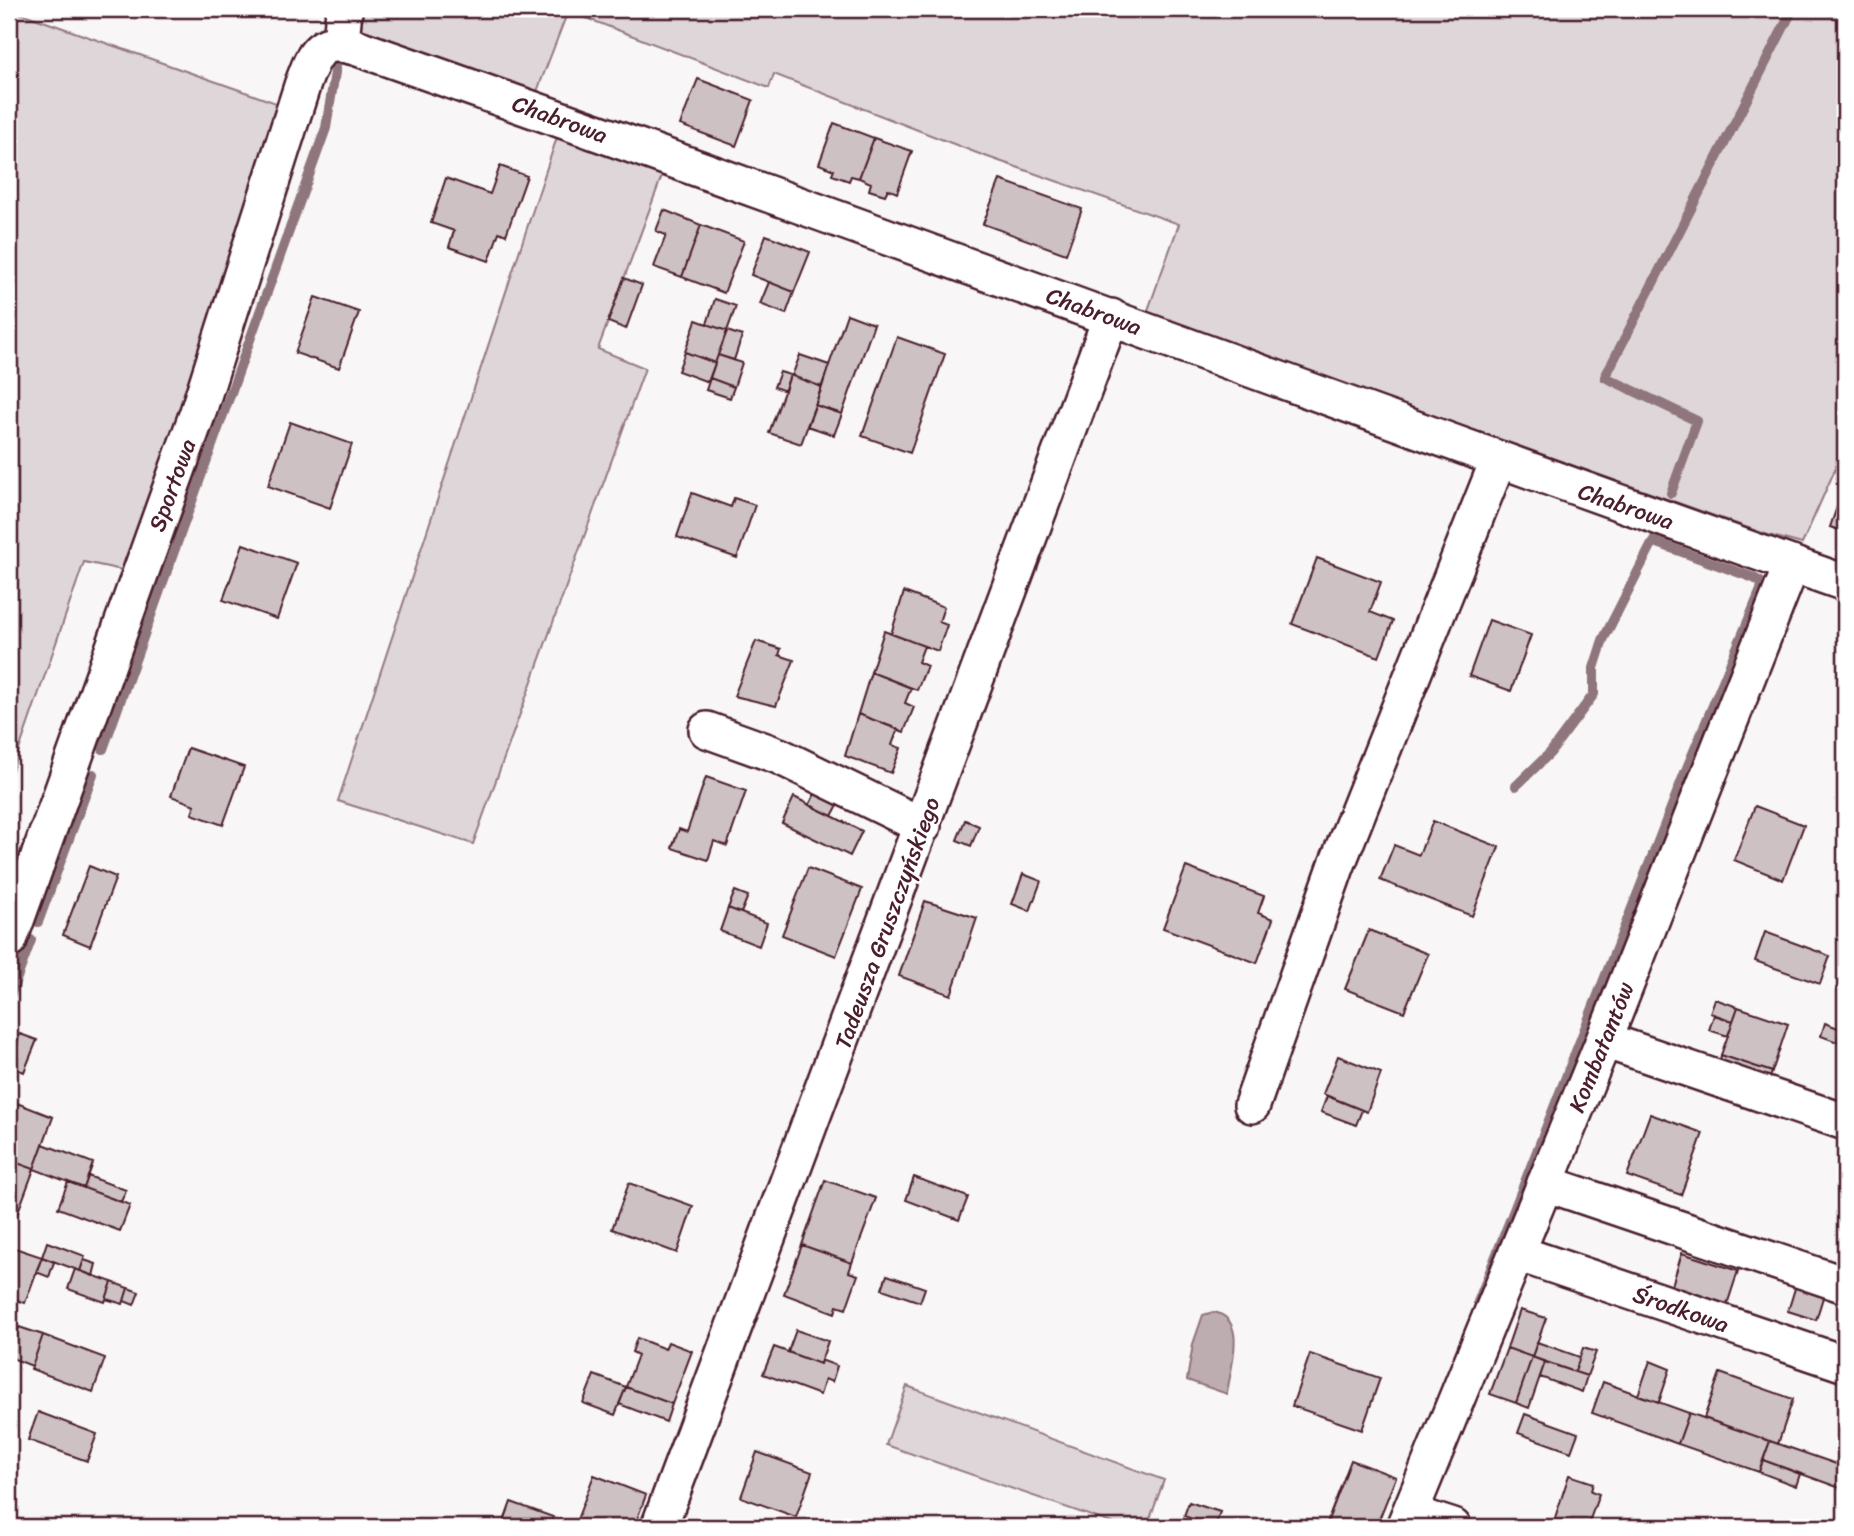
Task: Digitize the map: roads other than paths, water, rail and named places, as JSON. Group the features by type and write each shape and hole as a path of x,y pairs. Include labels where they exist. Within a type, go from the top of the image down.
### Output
{"street":[{"path":"341,43 344,9"},
{"name":"Chabrowa","path":"341,43 1111,317 1498,461 1845,583"},
{"name":"Sportowa","path":"9,940 197,415 302,86 320,50 329,44 341,43"},
{"name":"Tadeusza Gruszczyńskiego","path":"659,1527 1111,317"},
{"path":"1252,1104 1336,867 1498,461"},
{"name":"Kombatantów","path":"1407,1520 1604,1041 1792,564"},
{"path":"707,730 779,755 923,826"},
{"path":"1604,1041 1845,1122"},
{"path":"1545,1183 1845,1285"},
{"name":"Środkowa","path":"1517,1253 1845,1364"},
{"path":"1407,1520 1453,1527"}],"waterway":[{"path":"1671,493 1697,421 1605,377 1793,9"},
{"path":"103,749 326,128 336,66"},
{"path":"1516,786 1550,753 1594,694 1594,668 1603,640 1655,538"},
{"path":"1478,1302 1684,775 1761,590 1762,583 1754,578 1655,542"},
{"path":"38,922 93,774"},
{"path":"9,999 31,940"}]}
